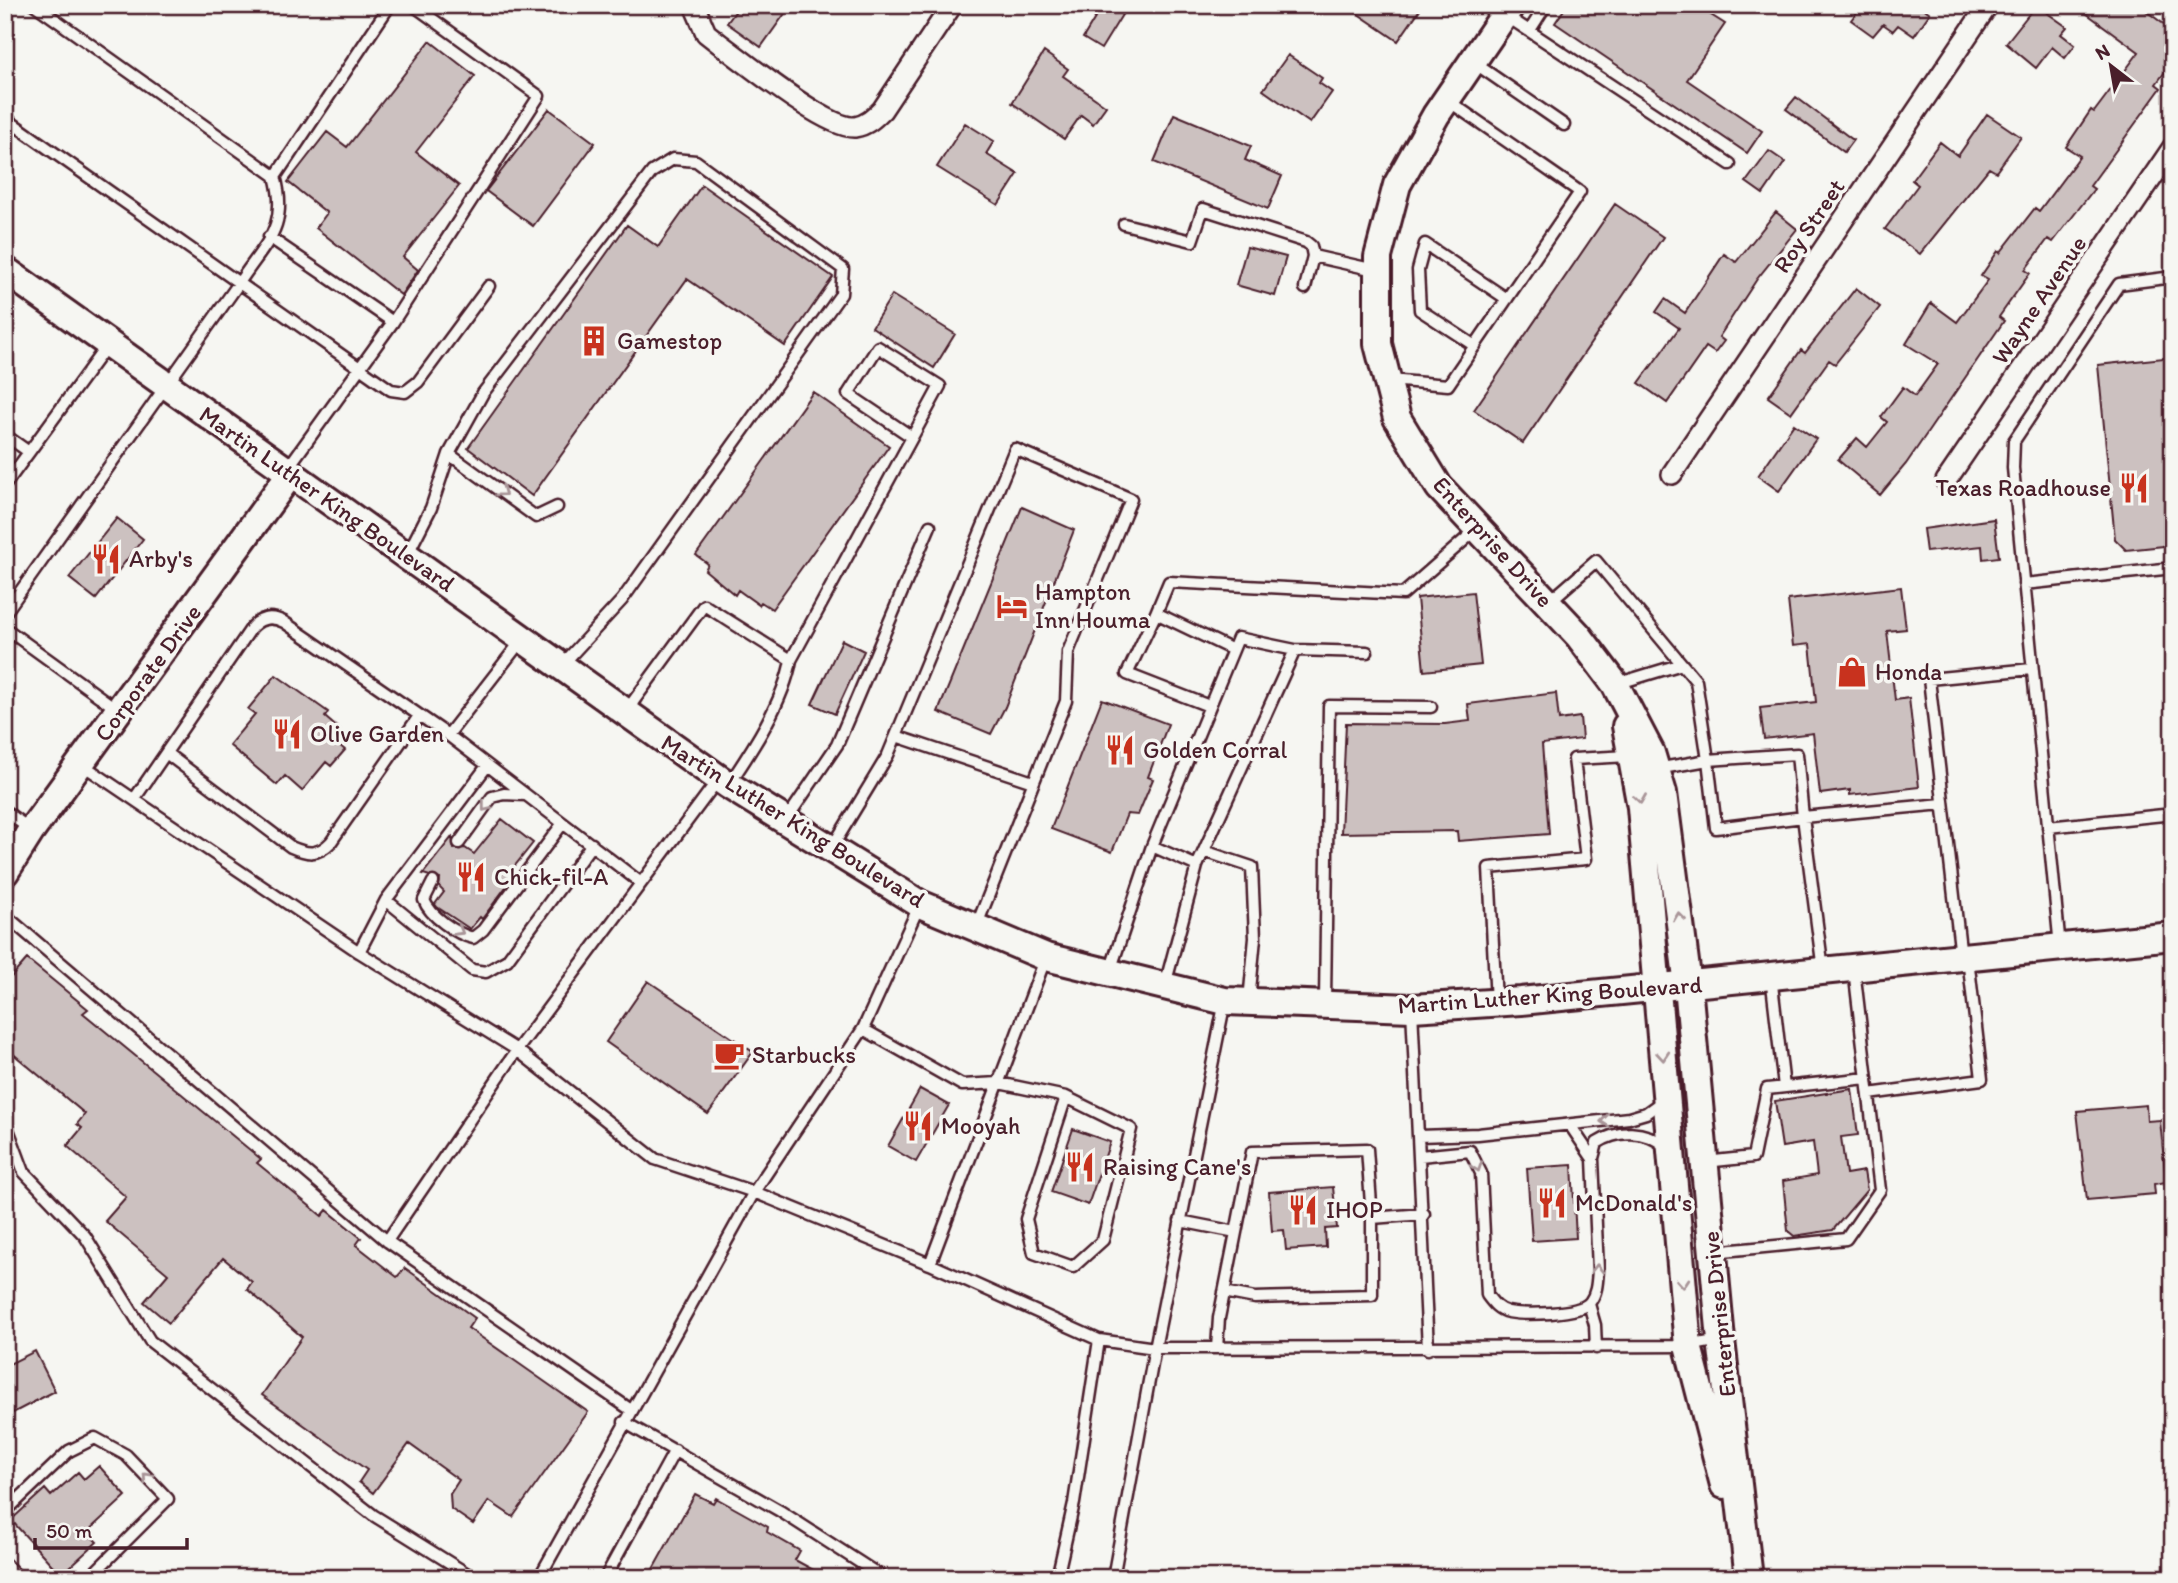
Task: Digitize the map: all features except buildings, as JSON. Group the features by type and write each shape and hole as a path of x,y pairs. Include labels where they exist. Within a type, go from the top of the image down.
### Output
{"street":[{"path":"700,9 706,33 829,121 853,127 864,124 882,110 952,5"},
{"name":"Roy Street","path":"1672,474 1988,5"},
{"name":"Enterprise Drive","path":"1507,10 1447,100 1397,185 1378,257 1378,344 1397,418 1438,487 1548,604 1615,684 1636,721 1645,762 1641,807 1688,1346 1749,1578"},
{"name":"Wayne Avenue","path":"1947,481 2173,147"},
{"name":"Martin Luther King Boulevard","path":"5,271 724,781 920,904 1046,957 1237,1002 1412,1008 1657,988 2173,936"},
{"name":"Corporate Drive","path":"5,872 31,831 82,765 288,472"},
{"name":"Enterprise Drive","path":"1645,762 1663,793 1688,985 1721,1340 1749,1578"}],"lane":[{"path":"5,613 239,283 269,237 280,215 282,203 275,177 35,5"},
{"path":"275,177 390,5"},
{"path":"288,472 393,323 539,96 413,5"},
{"path":"1530,30 1546,5"},
{"path":"1507,10 1530,30 1730,164"},
{"path":"1473,62 1564,125"},
{"path":"1387,380 1448,386 1580,192 1447,100"},
{"path":"5,118 391,390 405,392 418,382 489,286"},
{"path":"407,555 431,508 449,454 483,393 652,172 673,159 696,161 843,269 841,294 622,600 562,665"},
{"path":"1124,224 1192,241 1203,209 1306,242 1311,246 1312,256 1305,288"},
{"path":"269,237 393,323"},
{"path":"1475,346 1419,310 1418,270 1425,244 1507,299"},
{"path":"1312,256 1379,271"},
{"path":"2060,947 2013,468 2014,441 2119,284 2173,277"},
{"path":"5,485 108,344"},
{"path":"387,1241 517,1050 641,883 750,753 789,675 791,660 940,386 878,347 848,394 912,437"},
{"path":"5,435 29,452"},
{"path":"830,849 888,755 1015,450 1131,499 1068,652 1066,701 976,928"},
{"path":"449,454 536,517 557,507"},
{"path":"785,821 837,745 930,526"},
{"path":"1209,706 1127,674 1169,582 1403,594 1478,529"},
{"path":"1548,604 1596,561 1696,681 1716,828 1944,804"},
{"path":"2024,584 2173,568"},
{"path":"625,712 705,605 791,660"},
{"path":"1156,613 1233,650"},
{"path":"135,798 252,627 267,618 284,622 449,735 641,883"},
{"path":"5,628 120,711"},
{"path":"449,735 524,637"},
{"path":"1109,972 1152,846 1238,638 1295,650 1367,652"},
{"path":"1165,986 1197,866 1295,650"},
{"path":"1615,684 1682,664"},
{"path":"1869,1094 1982,1079 1929,679 2032,669"},
{"path":"1325,1006 1328,706 1431,707"},
{"path":"166,753 291,846 307,853 316,853 331,842 419,716"},
{"path":"896,736 1033,782"},
{"path":"1496,1003 1489,868 1586,859 1574,759 1645,762 1797,754 1823,971"},
{"path":"82,765 135,798 359,952 517,1050 655,1159 754,1192 930,1264 1099,1340 1155,1348 1428,1349 1688,1346 1721,1340"},
{"path":"359,952 386,900 487,766"},
{"path":"459,843 492,797 504,794 526,795"},
{"path":"5,811 31,831"},
{"path":"2048,827 2173,814"},
{"path":"433,882 424,900 427,907 462,936 472,938 483,930 563,823"},
{"path":"386,900 472,970 486,972 507,960 592,844"},
{"path":"1152,846 1197,866"},
{"path":"1114,1578 1180,1221 1255,938 1252,867 1204,851"},
{"path":"538,1578 754,1192 863,1029 920,904"},
{"path":"5,915 387,1241 631,1410"},
{"path":"930,1264 1046,957"},
{"path":"1713,1252 1846,1239 1880,1190 1854,968"},
{"path":"1770,976 1784,1087"},
{"path":"1412,1008 1424,1214 1428,1349"},
{"path":"863,1029 962,1085 999,1083 1066,1097 1131,1129 1103,1240 1073,1267 1034,1253 1026,1219 1066,1097"},
{"path":"1705,1162 1753,1157 1767,1089 1867,1078"},
{"path":"1419,1136 1570,1125 1638,1116 1647,1113 1667,1097"},
{"path":"5,1121 24,1172 85,1236 150,1341 373,1515 474,1578"},
{"path":"1570,1125 1586,1144 1593,1159"},
{"path":"1420,1156 1470,1151 1476,1161 1481,1173 1487,1295 1496,1307 1509,1312 1570,1312 1589,1304 1597,1289 1593,1159 1597,1143 1609,1135 1652,1136 1672,1152"},
{"path":"1217,1348 1224,1292 1252,1152 1367,1149 1372,1218 1372,1294 1255,1298 1224,1292"},
{"path":"1372,1218 1424,1214"},
{"path":"1180,1221 1236,1232"},
{"path":"1589,1304 1595,1325 1595,1348"},
{"path":"1057,1578 1074,1503 1099,1340"},
{"path":"624,1422 779,1511 884,1578"},
{"path":"5,1512 69,1451 95,1438 126,1455 168,1499 89,1578"},
{"path":"605,1578 675,1450"},
{"path":"5,1564 19,1578"}],"place":[{"name":"Gamestop","path":"594,341"},
{"name":"Texas Roadhouse","path":"2134,488"},
{"name":"Arby's","path":"106,559"},
{"name":"Hampton Inn Houma","path":"1012,606"},
{"name":"Honda","path":"1852,672"},
{"name":"Olive Garden","path":"287,734"},
{"name":"Golden Corral","path":"1120,750"},
{"name":"Chick-fil-A","path":"471,877"},
{"name":"Starbucks","path":"729,1055"},
{"name":"Mooyah","path":"918,1126"},
{"name":"Raising Cane's","path":"1080,1167"},
{"name":"McDonald's","path":"1552,1203"},
{"name":"IHOP","path":"1303,1210"}]}
